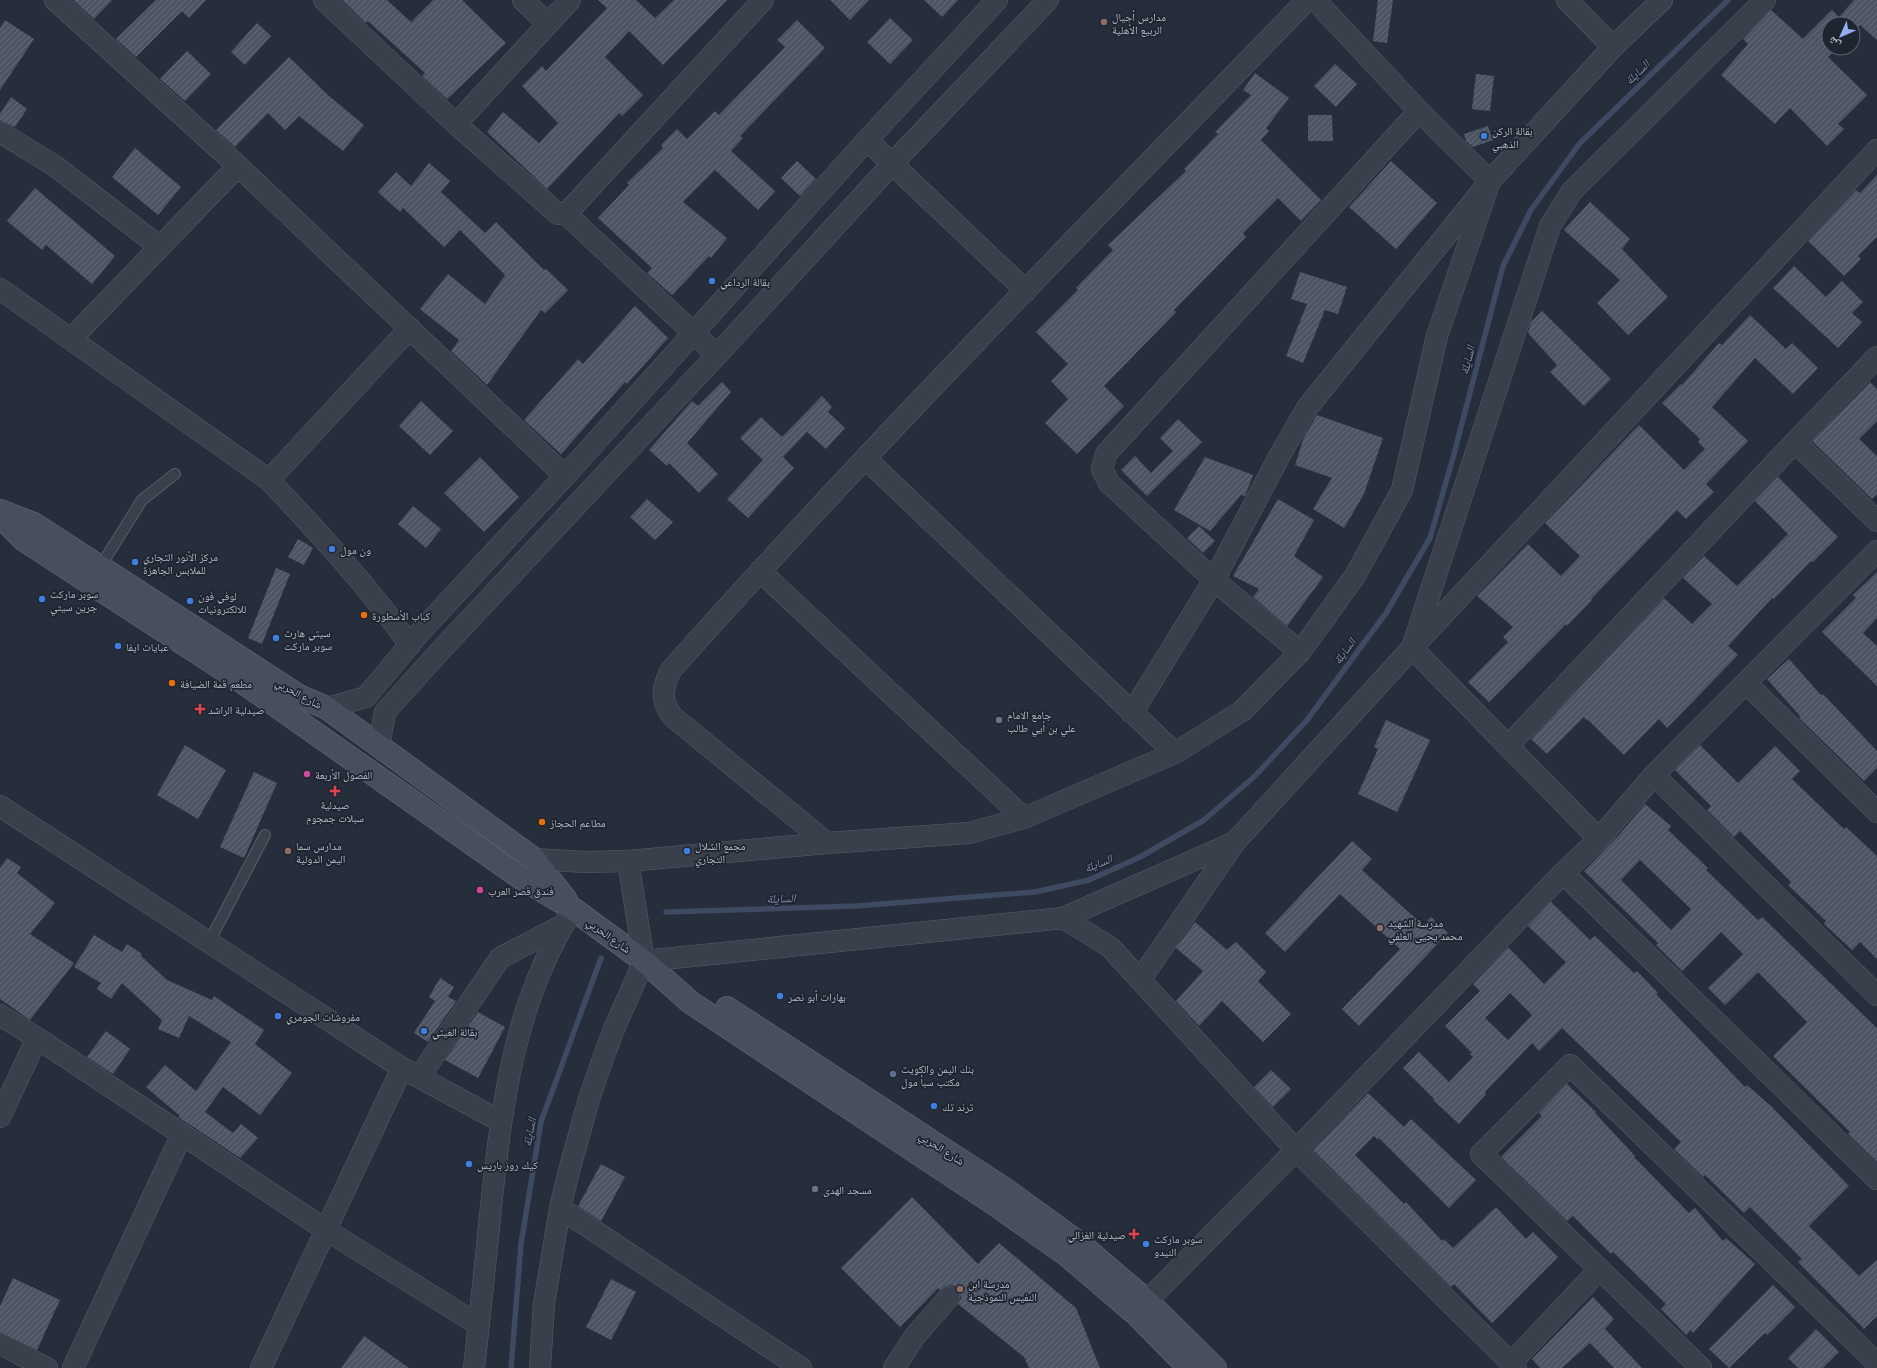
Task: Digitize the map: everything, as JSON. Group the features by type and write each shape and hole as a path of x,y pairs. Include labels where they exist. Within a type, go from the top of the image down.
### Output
{"street":[{"path":"55,0 238,166 565,476"},
{"path":"324,0 456,124 558,214 566,214 717,355"},
{"path":"523,0 548,24"},
{"path":"456,124 570,0"},
{"path":"566,214 763,0"},
{"path":"327,708 366,697 410,645 565,476 867,140 997,0"},
{"path":"379,746 386,712 441,650 717,355 892,164 1048,0"},
{"path":"827,843 673,716 668,710 663,693 664,684 671,670 865,458 1307,0"},
{"path":"1315,0 1420,111 1490,181"},
{"path":"1567,0 1614,47"},
{"path":"1132,713 1214,580 1280,455 1307,408 1490,181 1614,47 1662,0"},
{"path":"1412,648 1550,226 1572,191 1765,0"},
{"path":"1300,652 1214,580 1109,482 1102,468 1106,454 1420,111"},
{"path":"0,132 56,166 160,247"},
{"path":"867,140 1026,291"},
{"path":"1140,980 1235,842 1412,648 1877,150"},
{"path":"71,339 238,166"},
{"path":"534,859 585,862 628,861 827,843 969,833 1024,818 1176,753 1242,711 1300,652 1355,576 1402,490 1437,336 1490,181"},
{"path":"0,289 270,480 351,568 385,609 410,645"},
{"path":"270,480 410,328"},
{"path":"1508,746 1877,357"},
{"path":"1795,442 1877,521"},
{"path":"865,458 1132,713 1176,753"},
{"name":"شارع الحربي","path":"0,511 34,524 299,696 327,708 534,859 568,917"},
{"name":"شارع الحربي","path":"0,516 24,540 241,681 521,878 568,917 644,961 698,989 1006,1190 1079,1243 1147,1301 1215,1368"},
{"path":"1147,1301 1296,1150 1563,873 1598,839 1654,775 1877,550"},
{"path":"760,571 1024,818"},
{"path":"1412,648 1598,839"},
{"path":"1746,683 1877,812"},
{"path":"366,697 366,702 376,710 386,712"},
{"path":"1654,775 1877,995"},
{"path":"0,806 411,1072 500,1121"},
{"path":"644,961 1064,918 1235,842"},
{"path":"540,1368 544,1304 560,1208 578,1135 591,1092 614,1029 644,961 628,861"},
{"path":"1563,873 1877,1179"},
{"path":"261,1368 326,1230 411,1072 500,958 568,917"},
{"path":"474,1368 500,1121 516,1040 528,1000 544,962 568,917"},
{"path":"1064,918 1110,947 1296,1150 1513,1365 1600,1270"},
{"name":"شارع الحربي","path":"644,961 690,1002 996,1205 1068,1256 1136,1314 1189,1368"},
{"path":"0,1015 38,1038 326,1230 479,1325"},
{"path":"0,1117 38,1038"},
{"path":"1701,1368 1481,1154 1570,1065 1877,1363"},
{"path":"73,1368 182,1134"},
{"path":"560,1208 801,1368"},
{"path":"898,1366 915,1336 948,1296"},
{"path":"0,1344 47,1368"}],"lane":[{"path":"100,567 142,500 175,474"},
{"path":"209,942 265,836"}],"building":[{"path":"73,0 112,0 94,19"},
{"path":"156,0 206,0 189,18 182,11 136,57 116,39"},
{"path":"342,0 387,0 411,22 433,0 462,0 506,43 447,99 422,76 425,73 368,21 366,23"},
{"path":"598,0 636,0 655,18 674,0 727,0 663,65 629,31 605,57 643,95 622,116 619,113 547,189 487,132 503,112 539,143 558,123 522,86 542,66 546,71 607,8"},
{"path":"830,0 869,0 850,20"},
{"path":"924,0 958,0 942,17"},
{"path":"1378,0 1393,0 1387,43 1373,41"},
{"path":"1854,0 1877,0 1877,40 1861,26 1861,16 1840,16"},
{"path":"1771,10 1803,39 1821,21 1821,56 1829,56 1828,57 1867,95 1838,124 1844,129 1827,146 1790,108 1775,124 1721,75 1748,44 1743,39"},
{"path":"1832,10 1838,16 1826,16"},
{"path":"890,18 913,40 890,64 867,42"},
{"path":"5,20 34,39 0,90 0,28"},
{"path":"797,20 825,48 740,136 743,138 731,151 775,191 758,210 715,170 683,202 727,238 711,258 709,256 672,295 647,273 652,268 598,218 629,185 627,183 663,148 661,145 677,129 687,139 715,111 719,115 785,47 777,40"},
{"path":"257,23 271,36 245,65 231,52"},
{"path":"187,51 211,74 185,101 160,79"},
{"path":"289,57 329,96 364,125 343,151 299,116 285,130 268,113 235,147 216,130"},
{"path":"1335,64 1357,84 1336,107 1314,86"},
{"path":"1255,73 1289,98 1266,128 1269,131 1261,140 1321,200 1301,221 1278,198 1243,233 1246,237 1174,310 1176,312 1104,386 1124,406 1077,454 1045,423 1068,399 1051,381 1068,364 1036,332 1078,290 1076,288 1113,250 1108,245 1186,171 1184,169 1218,134 1215,132 1251,95 1243,90"},
{"path":"1476,74 1494,76 1490,111 1472,109"},
{"path":"11,97 27,109 15,127 0,120 0,114"},
{"path":"1308,115 1332,115 1333,141 1308,141"},
{"path":"1488,126 1493,140 1473,147 1466,141 1464,134"},
{"path":"135,148 181,187 158,215 112,177"},
{"path":"797,161 816,179 800,196 781,178"},
{"path":"1391,161 1437,203 1396,249 1349,207"},
{"path":"429,163 450,181 441,192 485,233 496,222 544,270 546,269 568,290 545,313 541,310 487,385 451,351 459,340 420,309 448,274 485,304 505,275 460,230 444,247 403,208 400,212 378,192 396,172 411,186"},
{"path":"1877,175 1877,237 1858,256 1861,259 1844,276 1808,241 1856,190 1860,193"},
{"path":"35,188 115,256 92,284 46,245 42,250 7,221"},
{"path":"1590,202 1630,239 1622,249 1668,297 1628,335 1597,303 1620,280 1564,230"},
{"path":"1794,266 1826,297 1842,281 1863,302 1852,313 1862,322 1838,348 1773,288"},
{"path":"1300,272 1347,287 1338,314 1325,310 1303,363 1286,356 1307,304 1291,299"},
{"path":"635,306 668,338 627,384 625,382 561,454 524,420 578,359 583,364"},
{"path":"1542,311 1611,379 1584,406 1550,372 1557,365 1528,333 1531,322"},
{"path":"1750,315 1786,349 1792,343 1818,368 1793,394 1755,358 1712,407 1748,441 1706,484 1714,492 1686,519 1677,510 1567,626 1566,624 1489,702 1468,682 1508,642 1503,637 1513,627 1477,596 1528,544 1561,576 1580,556 1545,523 1639,425 1684,470 1705,449 1698,442 1700,439 1662,403 1681,384 1682,385 1719,343 1722,345"},
{"path":"722,382 731,392 687,443 718,474 699,493 669,463 667,466 649,450 692,401 698,406"},
{"path":"1870,382 1877,389 1877,421 1859,439 1877,456 1877,494 1872,499 1812,441"},
{"path":"822,396 832,407 828,412 845,428 826,449 807,432 783,457 794,468 748,518 727,499 763,460 740,438 761,417 782,437"},
{"path":"421,401 453,431 430,455 399,426"},
{"path":"1317,415 1383,438 1364,494 1344,528 1313,509 1332,478 1295,465 1304,437"},
{"path":"1178,419 1202,442 1147,496 1121,470 1135,456 1151,473 1173,451 1160,438"},
{"path":"480,457 519,497 484,532 444,493"},
{"path":"1205,457 1253,475 1245,496 1241,495 1210,531 1174,510"},
{"path":"1778,477 1838,537 1813,562 1811,561 1774,599 1772,598 1728,646 1738,655 1667,728 1659,719 1624,755 1584,717 1547,754 1531,739 1664,598 1692,624 1712,604 1683,578 1704,556 1737,586 1788,534 1755,501"},
{"path":"647,499 673,522 655,540 630,517"},
{"path":"1278,499 1314,520 1294,556 1323,577 1287,626 1253,597 1259,589 1233,576"},
{"path":"413,506 441,529 426,548 398,524"},
{"path":"1199,526 1215,541 1203,553 1187,538"},
{"path":"298,539 313,548 304,565 288,557"},
{"path":"276,568 290,574 262,644 248,638"},
{"path":"1877,572 1877,618 1863,633 1877,646 1877,686 1822,632 1856,598 1853,595"},
{"path":"1789,659 1821,695 1823,694 1877,751 1877,768 1864,781 1799,718 1800,716 1767,679"},
{"path":"1386,720 1430,740 1397,812 1358,794 1378,749 1374,747"},
{"path":"185,745 226,770 198,819 157,795"},
{"path":"1700,745 1738,783 1775,746 1800,771 1792,779 1844,829 1846,827 1877,856 1877,959 1860,942 1852,950 1824,924 1826,921 1788,885 1791,882 1740,831 1734,837 1707,810 1711,806 1675,770"},
{"path":"254,772 277,783 244,858 220,847"},
{"path":"1645,804 1671,826 1668,830 1708,868 1706,870 1758,920 1762,917 1877,1028 1877,1162 1848,1134 1850,1132 1773,1056 1807,1022 1758,972 1725,1005 1708,988 1743,954 1721,932 1682,971 1656,945 1658,943 1584,871 1620,834","holes":["1640,860 1691,909 1671,930 1621,880"]},
{"path":"1352,841 1372,859 1362,870 1423,925 1431,917 1448,933 1359,1026 1342,1009 1400,949 1340,894 1285,952 1265,933"},
{"path":"7,858 21,867 17,873 55,903 30,934 74,963 30,1020 0,999 0,868"},
{"path":"1551,902 1590,940 1595,936 1634,973 1637,971 1658,993 1656,994 1745,1087 1747,1085 1771,1106 1849,1186 1809,1226 1859,1276 1877,1260 1877,1316 1864,1329 1798,1262 1802,1259 1750,1207 1744,1213 1705,1175 1703,1177 1674,1149 1681,1142 1562,1028 1539,1051 1532,1043 1485,1092 1486,1094 1459,1124 1433,1100 1434,1099 1403,1068 1419,1052 1449,1082 1473,1057 1470,1054 1472,1053 1445,1026 1480,991 1473,984 1508,947 1544,984 1566,962 1528,926","holes":["1510,993 1532,1015 1508,1040 1485,1018"]},
{"path":"1195,922 1227,950 1236,942 1266,972 1258,981 1291,1014 1263,1042 1222,1001 1199,1026 1176,1001 1203,971 1176,948"},
{"path":"94,935 122,952 127,944 142,954 141,956 167,980 212,1000 214,996 264,1030 255,1044 292,1073 260,1115 223,1087 205,1112 233,1133 241,1124 258,1138 240,1158 178,1117 180,1116 146,1087 165,1065 196,1091 231,1042 189,1016 179,1038 158,1029 162,1020 122,983 111,999 97,989 101,983 74,967"},
{"path":"440,978 454,987 448,997 456,1001 428,1042 414,1033 435,1001 429,997"},
{"path":"478,1012 505,1027 478,1078 445,1060"},
{"path":"106,1031 130,1049 113,1074 87,1057"},
{"path":"1271,1070 1291,1089 1273,1107 1254,1087"},
{"path":"1567,1084 1596,1112 1595,1113 1635,1156 1634,1157 1689,1213 1695,1208 1723,1241 1726,1238 1755,1264 1693,1333 1691,1330 1686,1335 1661,1309 1666,1304 1613,1252 1611,1254 1573,1216 1567,1221 1501,1157 1542,1116 1539,1113"},
{"path":"1368,1093 1404,1127 1411,1119 1476,1180 1449,1208 1379,1138 1378,1140 1374,1136 1355,1155 1404,1204 1406,1202 1442,1241 1444,1239 1453,1248 1496,1207 1526,1239 1533,1232 1558,1257 1492,1323 1454,1284 1451,1287 1313,1150"},
{"path":"601,1164 625,1177 601,1221 578,1206"},
{"path":"912,1197 978,1264 999,1243 1076,1308 1100,1368 1029,1368 1024,1357 958,1304 961,1299 960,1293 957,1288 952,1285 945,1286 940,1290 938,1288 900,1327 841,1268"},
{"path":"13,1278 60,1300 37,1350 0,1332 0,1306"},
{"path":"611,1279 636,1292 611,1340 586,1327"},
{"path":"1773,1285 1795,1307 1767,1335 1765,1333 1729,1368 1709,1349"},
{"path":"1593,1297 1614,1319 1605,1329 1642,1368 1614,1368 1590,1343 1562,1368 1540,1368 1532,1359"},
{"path":"1816,1329 1839,1352 1823,1368 1798,1368 1788,1358"},
{"path":"364,1336 409,1368 341,1368"}],"waterway":[{"name":"السايلة","path":"666,912 856,906 1035,892 1089,880 1140,857 1204,820 1255,776 1307,720 1386,613 1430,538 1454,454 1503,266 1531,210 1580,143 1728,0"},
{"name":"السايلة","path":"511,1368 521,1244 541,1122 601,958"}],"place":[{"name":"مدارس أجيال الربيع الأهلية","path":"1104,22"},
{"name":"بقالة الركن الذهبي","path":"1484,136"},
{"name":"بقالة الرداعي","path":"712,281"},
{"name":"ون مول","path":"332,549"},
{"name":"مركز الأنور التجاري للملابس الجاهزة","path":"135,562"},
{"name":"سوبر ماركت جرين سيتي","path":"42,599"},
{"name":"لوفي فون للالكترونيات","path":"190,601"},
{"name":"كباب الأسطورة","path":"364,615"},
{"name":"سيتي هارت سوبر ماركت","path":"276,638"},
{"name":"عبايات ايفا","path":"118,646"},
{"name":"مطعم قمة الضيافة","path":"172,683"},
{"name":"صيدلية الراشد","path":"200,709"},
{"name":"جامع الامام علي بن أيي طالب","path":"999,720"},
{"name":"الفصول الأربعة","path":"307,774"},
{"name":"صيدلية سبلات جمجوم","path":"335,791"},
{"name":"مطاعم الحجاز","path":"542,822"},
{"name":"مدارس سما اليمن الدولية","path":"288,851"},
{"name":"مجمع الشلال التجاري","path":"687,851"},
{"name":"فندق قصر العرب","path":"480,890"},
{"name":"مدرسة الشهيد محمد يحيى العلفي","path":"1380,928"},
{"name":"بهارات أبو نصر","path":"780,996"},
{"name":"مفروشات الجومري","path":"278,1016"},
{"name":"بقالة الغيثي","path":"424,1031"},
{"name":"بنك اليمن والكويت مكتب سبأ مول","path":"893,1074"},
{"name":"ترند تك","path":"934,1106"},
{"name":"كيك روز باريس","path":"469,1164"},
{"name":"مسجد الهدى","path":"815,1189"},
{"name":"صيدلية الغزالي","path":"1134,1234"},
{"name":"سوبر ماركت النيدو","path":"1146,1244"},
{"name":"مدرسة ابن النفيس النموذجية","path":"960,1289"}]}
